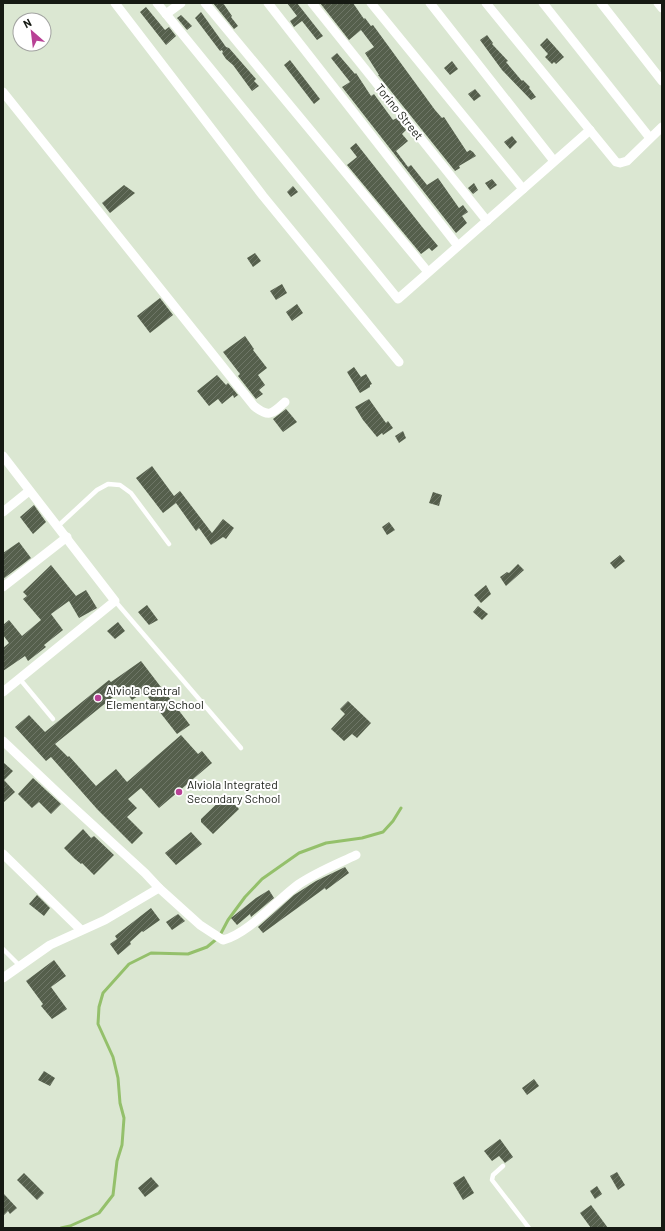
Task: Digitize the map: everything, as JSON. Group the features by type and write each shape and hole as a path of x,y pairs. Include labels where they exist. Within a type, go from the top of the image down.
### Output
{"street":[{"path":"115,3 263,196 399,362"},
{"path":"157,3 398,299 590,130"},
{"path":"166,14 181,3"},
{"path":"205,3 428,272"},
{"path":"268,3 458,246"},
{"name":"Torino Street","path":"312,3 487,221"},
{"path":"370,3 523,189"},
{"path":"430,3 554,161"},
{"path":"486,3 613,159 620,163 627,161 662,127"},
{"path":"543,3 650,138"},
{"path":"602,3 662,81"},
{"path":"658,3 662,8"},
{"path":"3,92 254,406 263,413 268,414 276,410 285,402"},
{"path":"3,456 115,601 3,692"},
{"path":"3,512 29,491"},
{"path":"3,587 67,537"},
{"path":"3,741 145,873 159,888 200,925 223,940 242,931 298,885 312,876 356,855"},
{"path":"3,854 81,930"},
{"path":"3,978 50,945 105,920 159,888"}],"lane":[{"path":"58,526 97,490 108,484 120,485 131,493 169,544"},
{"path":"115,601 241,748"},
{"path":"19,678 53,719"},
{"path":"3,949 20,966"},
{"path":"503,1166 493,1175 492,1180 529,1228"}],"building":[{"path":"213,3 223,3 238,26 234,29"},
{"path":"287,3 297,3 323,36 317,40 302,21 294,27 290,21 297,16"},
{"path":"320,3 353,3 364,19 365,18 371,26 373,25 435,110 442,118 444,117 467,152 470,150 476,156 459,166 460,168 455,171 378,75 365,53 374,47 361,30 349,40"},
{"path":"146,7 165,30 169,27 176,36 166,45 140,12"},
{"path":"201,12 226,47 229,48 256,79 254,81 259,86 252,91 233,65 226,59 222,53 222,50 220,51 195,18"},
{"path":"181,15 192,26 187,30 177,18"},
{"path":"487,35 493,43 492,44 508,61 506,62 522,81 523,80 530,87 529,88 536,97 531,100 502,70 480,40"},
{"path":"547,38 564,57 556,64 554,62 552,64 545,57 548,54 540,45"},
{"path":"337,53 355,74 356,73 371,96 374,94 393,120 397,118 406,130 402,134 408,141 396,151 408,167 411,165 427,185 438,178 459,208 463,205 468,212 462,216 467,223 456,233 342,87 350,82 331,58"},
{"path":"290,60 320,99 314,104 284,65"},
{"path":"452,61 458,69 450,75 444,68"},
{"path":"475,89 481,96 474,101 468,94"},
{"path":"512,136 517,142 510,149 504,142"},
{"path":"356,143 438,246 432,251 429,248 421,254 347,165 357,157 350,148"},
{"path":"492,179 497,185 490,190 485,183"},
{"path":"474,183 478,190 473,194 468,188"},
{"path":"124,185 135,193 110,213 102,203"},
{"path":"293,186 298,192 291,197 287,192"},
{"path":"255,253 261,261 253,267 247,258"},
{"path":"282,284 287,293 276,300 270,291"},
{"path":"160,298 173,315 150,333 137,316"},
{"path":"297,304 303,313 292,321 286,312"},
{"path":"245,336 254,349 253,350 267,368 258,375 265,385 259,390 263,394 256,399 238,376 240,374 223,352"},
{"path":"354,367 361,377 366,374 372,384 360,393 347,372"},
{"path":"217,375 226,385 228,383 238,395 234,398 233,395 222,404 218,399 209,406 197,391"},
{"path":"369,399 386,423 388,421 393,428 377,437 363,420 355,407"},
{"path":"286,409 297,422 283,432 273,419"},
{"path":"403,431 406,438 399,443 395,436"},
{"path":"152,466 174,496 180,491 212,533 223,519 234,528 226,539 223,537 211,545 199,528 196,531 176,503 163,513 136,478"},
{"path":"433,492 442,495 439,506 429,503"},
{"path":"34,505 46,522 33,534 20,517"},
{"path":"389,522 395,530 387,535 382,527"},
{"path":"19,542 31,558 3,579 3,553"},
{"path":"620,555 625,561 615,569 610,563"},
{"path":"518,564 524,570 506,586 500,577 507,572 509,573"},
{"path":"51,565 76,596 86,590 97,608 79,618 69,601 51,614 63,630 44,645 46,647 28,661 25,656 3,671 3,648 9,643 3,635 3,625 9,620 22,636 41,620 23,599 27,596 23,592"},
{"path":"486,585 491,594 481,603 474,595"},
{"path":"147,605 158,620 149,625 138,612"},
{"path":"478,606 488,614 482,620 473,612"},
{"path":"118,622 125,631 115,639 107,631"},
{"path":"141,661 190,725 177,734 144,692 132,700 123,689 55,744 68,757 69,756 96,786 116,769 127,782 181,735 198,754 202,751 212,763 159,808 141,788 128,799 137,808 127,817 143,833 132,844 97,809 51,757 46,761 15,727 29,715 45,732 109,680 111,682"},
{"path":"348,701 371,723 357,738 352,734 344,741 331,729 345,714 340,709"},
{"path":"3,762 13,771 4,780 15,792 3,803"},
{"path":"33,778 61,804 51,814 39,802 32,808 18,794"},
{"path":"226,795 239,809 213,834 201,822 201,819"},
{"path":"83,829 91,838 94,836 114,855 94,875 64,848"},
{"path":"191,832 202,844 176,865 165,853"},
{"path":"345,867 349,873 326,890 325,888 263,933 258,927 294,895 316,881"},
{"path":"269,890 274,898 251,917 250,914 237,925 231,918 256,898"},
{"path":"37,895 50,908 44,916 29,904"},
{"path":"151,908 160,920 143,932 142,931 130,942 131,944 118,955 110,944 117,939 115,936"},
{"path":"178,914 185,921 172,930 166,922"},
{"path":"54,960 66,976 51,987 67,1009 52,1019 41,1006 43,1004 26,981"},
{"path":"44,1071 55,1078 50,1086 38,1080"},
{"path":"534,1079 539,1086 527,1095 522,1088"},
{"path":"500,1139 513,1157 505,1163 499,1156 492,1161 484,1151"},
{"path":"617,1172 625,1185 618,1190 610,1176"},
{"path":"24,1173 44,1193 37,1200 17,1180"},
{"path":"464,1176 474,1193 463,1200 453,1183"},
{"path":"151,1177 159,1186 145,1197 138,1188"},
{"path":"597,1186 602,1194 595,1199 590,1191"},
{"path":"3,1193 17,1208 10,1214 8,1211 3,1216"},
{"path":"591,1205 608,1228 591,1228 580,1213"}],"waterway":[{"path":"61,1228 70,1226 99,1213 113,1195 117,1161 122,1145 124,1118 120,1103 118,1078 113,1057 98,1024 99,1007 103,993 129,964 151,953 188,954 207,947 219,937 228,920 245,897 262,879 299,853 326,843 362,838 383,832 393,821 401,808"}],"place":[{"name":"Alviola Central Elementary School","path":"98,698"},
{"name":"Alviola Integrated Secondary School","path":"179,792"}]}
